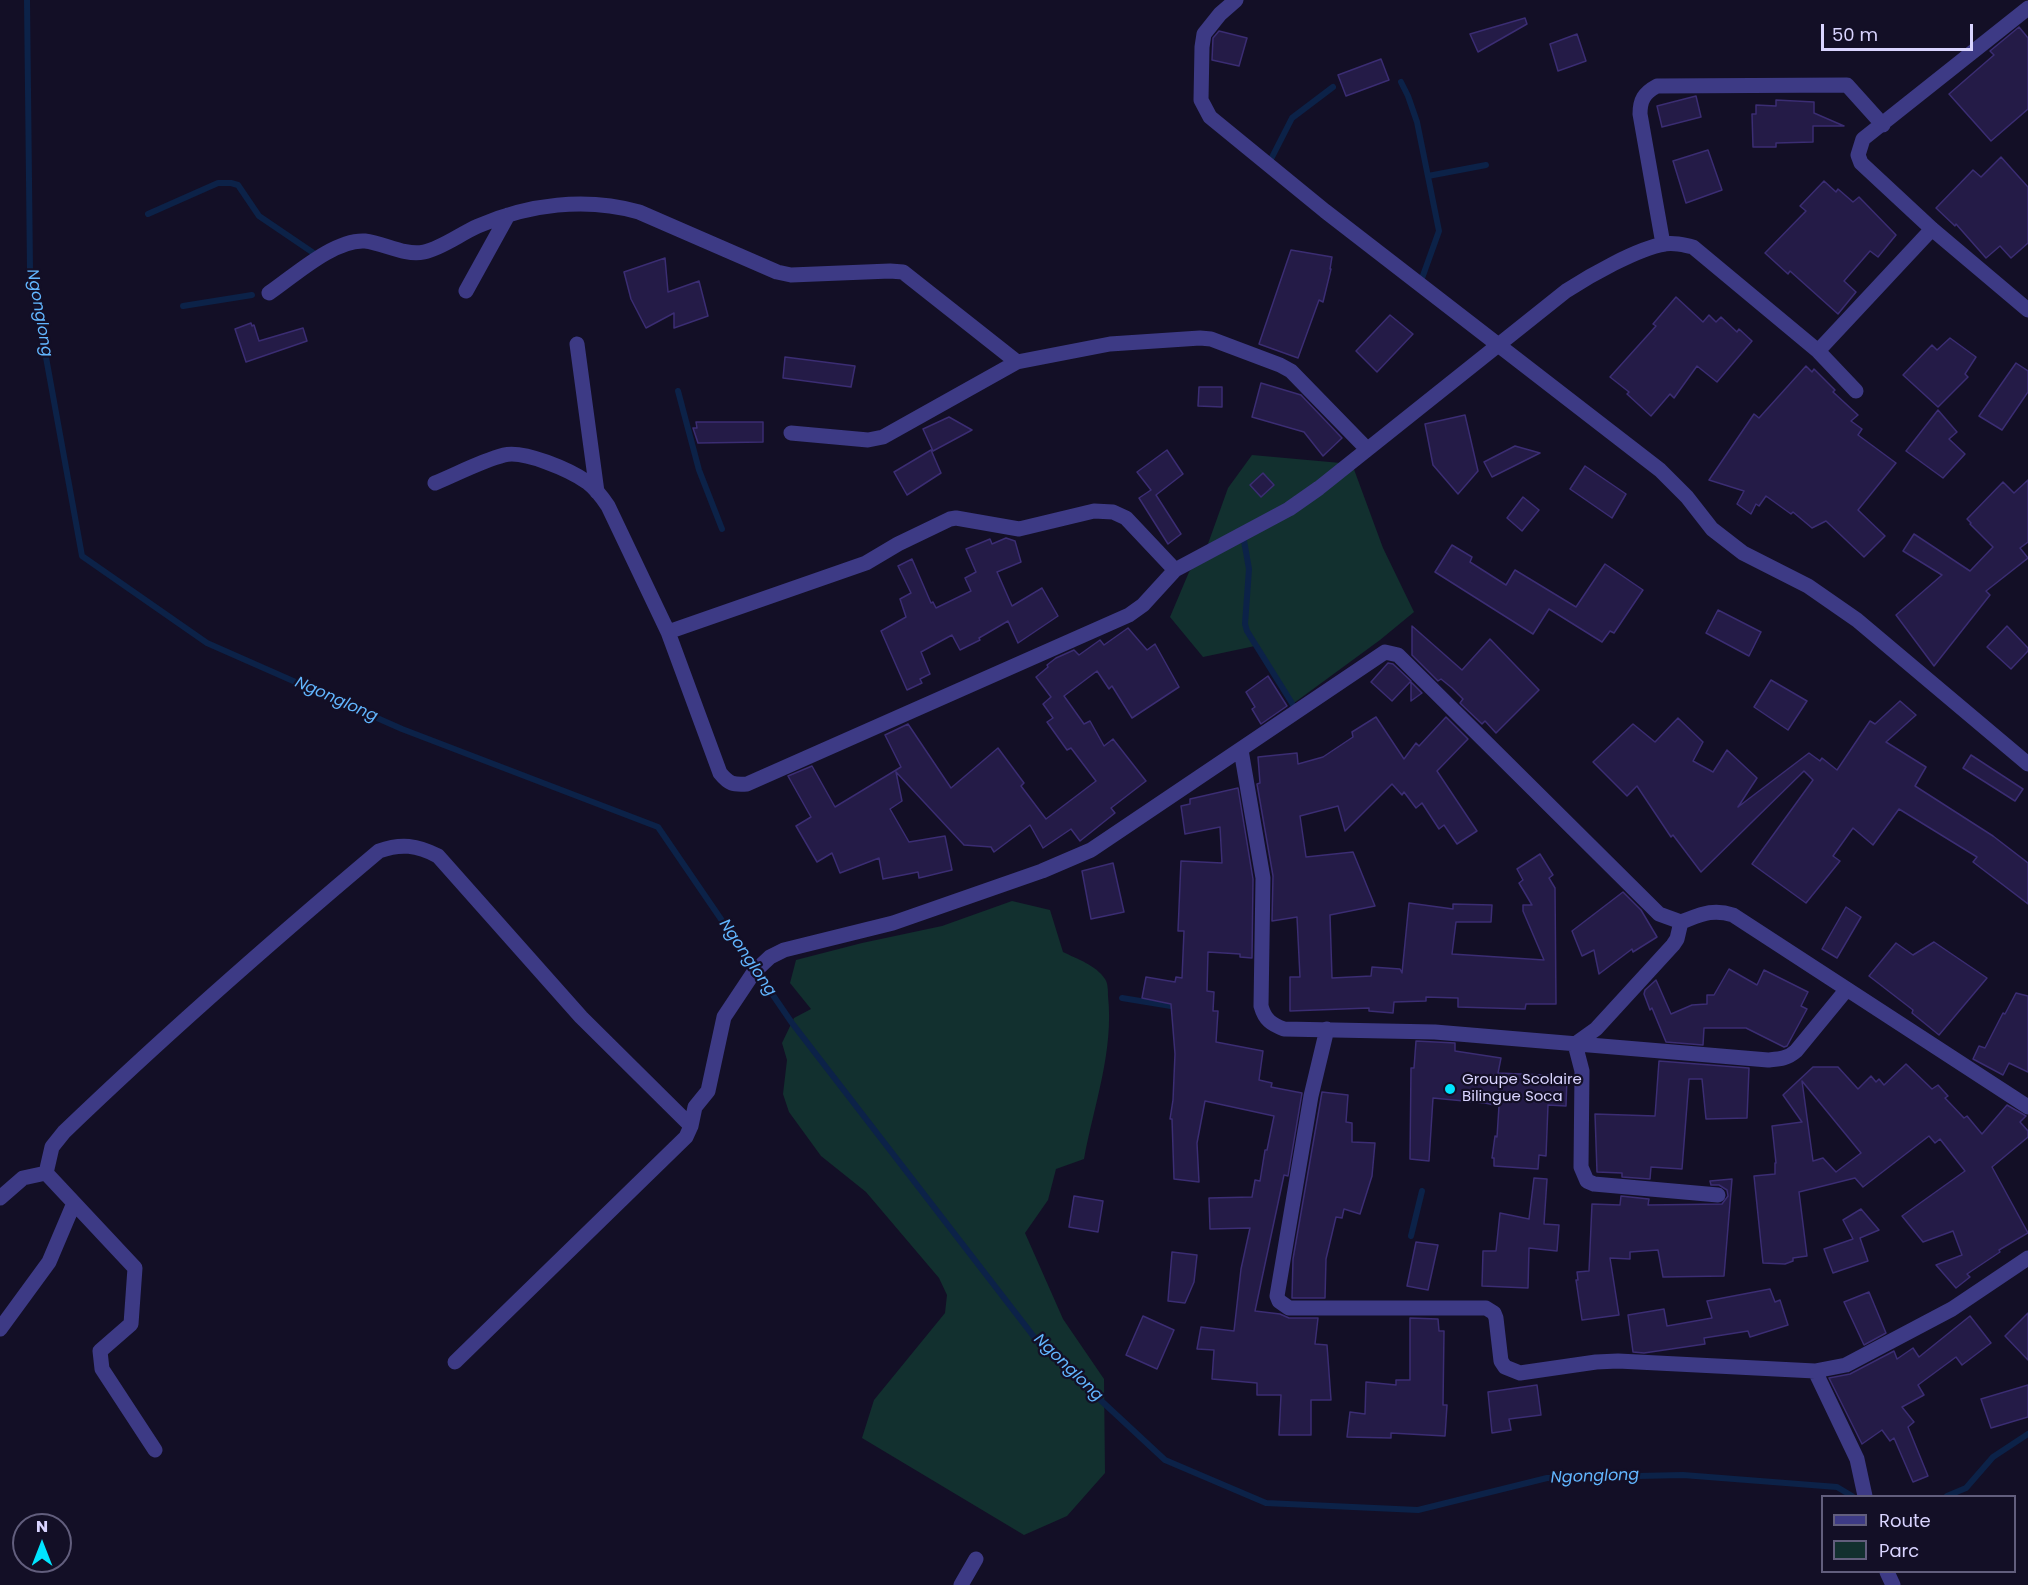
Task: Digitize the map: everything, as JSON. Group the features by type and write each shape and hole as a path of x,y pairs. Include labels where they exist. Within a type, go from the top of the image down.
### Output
{"street":[{"path":"1236,0 1215,18 1204,34 1201,100 1210,117 1325,212 1660,470 1687,497 1712,529 1743,553 1808,586 1857,620 2028,764"},
{"path":"2028,8 1863,139 1858,155 1861,163 1932,229 2028,310"},
{"path":"1663,244 1640,114 1640,101 1647,91 1656,86 1847,85 1883,125"},
{"path":"269,292 334,248 350,243 365,241 413,252 423,252 479,226 545,206 615,205 639,212 777,272 791,275 903,272 1017,362"},
{"path":"466,291 508,216"},
{"path":"1818,351 1932,229"},
{"path":"435,483 505,455 522,455 537,458 586,481 597,492 608,506 668,632 720,773 728,783 735,785 747,784 1129,615 1143,605 1175,570 1289,508 1318,488 1566,291 1586,278 1645,250 1663,244 1677,243 1693,247 1818,351 1856,391"},
{"path":"791,432 868,440 883,437 1017,362 1110,344 1200,338 1211,339 1280,365 1290,371 1366,449"},
{"path":"577,344 597,492"},
{"path":"668,632 866,563 898,544 956,518 1020,529 1094,511 1113,512 1126,518 1175,570"},
{"path":"455,1362 686,1137 695,1107 708,1091 724,1017 754,972 770,957 784,950 893,923 1042,871 1091,850 1385,652 1398,655 1659,914 1680,922 1709,912 1720,911 1733,915 2028,1107"},
{"path":"1240,750 1263,878 1261,1006 1264,1016 1272,1024 1284,1029 1435,1032 1780,1059 1796,1051 1847,989"},
{"path":"46,1173 52,1147 64,1132 152,1048 292,924 379,851 392,846 408,845 424,848 438,856 581,1017 691,1126"},
{"path":"1575,1044 1596,1029 1673,945 1677,939 1680,922"},
{"path":"1327,1029 1311,1096 1277,1296 1283,1305 1289,1308 1485,1308 1494,1313 1496,1318 1501,1361 1505,1367 1520,1373 1618,1361 1815,1371 1846,1365 1952,1309 2028,1258"},
{"path":"1575,1044 1582,1071 1581,1167 1587,1181 1594,1184 1718,1195"},
{"path":"0,1198 23,1178 46,1173"},
{"path":"46,1173 135,1268 131,1324 100,1351 102,1369 155,1450"},
{"path":"0,1329 49,1262 74,1203"},
{"path":"1815,1371 1857,1459 1865,1495"},
{"path":"961,1585 976,1559"}],"green space":[{"path":"1252,455 1352,464 1383,548 1414,612 1294,703 1255,646 1203,657 1170,617 1189,572 1204,555 1228,488"},
{"path":"1012,901 1050,910 1063,952 1091,966 1106,981 1109,1017 1106,1058 1084,1159 1056,1169 1048,1200 1025,1233 1063,1319 1104,1379 1105,1473 1067,1516 1024,1535 862,1438 874,1400 945,1313 947,1295 939,1278 866,1192 821,1156 789,1112 783,1094 787,1060 782,1043 794,1018 811,1009 790,983 796,960 942,926"}],"building":[{"path":"1525,18 1527,24 1478,52 1470,34"},
{"path":"2019,27 2028,38 2028,109 1991,141 1949,94 1994,55 1990,51"},
{"path":"1219,31 1247,38 1239,66 1212,60 1213,38"},
{"path":"1577,34 1586,61 1558,71 1550,44"},
{"path":"1381,59 1389,80 1346,96 1338,75"},
{"path":"1696,96 1701,117 1662,127 1657,106"},
{"path":"1776,100 1814,102 1814,113 1844,126 1813,126 1813,142 1776,143 1776,147 1753,147 1752,114 1756,114 1756,105 1776,106"},
{"path":"1708,150 1722,190 1686,203 1673,161"},
{"path":"2001,157 2028,187 2028,243 2011,258 2000,246 1986,258 1956,224 1955,226 1936,208 1973,170 1981,177"},
{"path":"1824,181 1836,192 1838,189 1853,202 1859,197 1896,235 1878,257 1870,251 1844,281 1856,292 1838,314 1790,271 1788,274 1765,253 1806,211 1800,206"},
{"path":"1291,250 1332,257 1323,302 1319,300 1298,358 1259,344"},
{"path":"665,258 668,292 699,281 708,316 674,328 674,313 646,328 631,299 624,272"},
{"path":"1676,297 1703,322 1709,315 1716,322 1721,317 1737,332 1739,329 1752,341 1717,382 1697,366 1674,398 1670,394 1651,416 1627,394 1629,392 1610,377 1656,326 1653,324"},
{"path":"1390,315 1413,334 1377,372 1356,351"},
{"path":"251,323 252,326 254,325 259,341 303,328 307,341 246,362 235,329"},
{"path":"1950,338 1976,357 1965,374 1968,377 1938,407 1903,375 1932,345 1937,350"},
{"path":"785,357 855,366 851,387 783,378"},
{"path":"2016,363 2028,371 2028,392 2002,430 1979,416"},
{"path":"1806,366 1812,372 1814,369 1835,390 1833,392 1858,415 1851,421 1862,429 1858,435 1896,463 1858,510 1885,536 1864,557 1826,521 1812,528 1793,512 1791,514 1766,496 1759,506 1756,504 1751,514 1737,504 1744,491 1709,480 1754,414 1759,418"},
{"path":"1261,383 1301,395 1342,438 1323,456 1304,432 1252,417"},
{"path":"1199,387 1222,387 1222,407 1198,406"},
{"path":"1938,410 1957,432 1949,439 1965,454 1943,478 1906,451"},
{"path":"1465,415 1478,471 1458,494 1433,465 1425,424"},
{"path":"949,417 972,430 933,451 923,429"},
{"path":"696,422 763,422 763,442 698,443 693,428 697,428"},
{"path":"1515,446 1540,453 1492,477 1484,462"},
{"path":"931,450 941,473 907,495 894,472"},
{"path":"1167,450 1183,474 1156,495 1181,534 1168,544 1139,498 1151,490 1137,472"},
{"path":"1585,466 1626,494 1612,518 1570,489"},
{"path":"1263,473 1274,485 1261,497 1250,485"},
{"path":"2028,480 2028,542 2020,548 2028,558 1986,591 1990,595 1934,666 1896,615 1942,575 1903,551 1914,534 1970,571 1993,547 1967,519 2003,482 2014,493"},
{"path":"1523,497 1539,510 1522,531 1507,518"},
{"path":"1006,538 1015,541 1021,562 997,572 1012,606 1042,588 1058,616 1018,643 1008,621 960,650 952,635 921,652 930,674 920,679 922,683 907,690 881,631 906,617 900,599 911,593 898,566 912,559 931,603 933,602 936,608 971,591 965,578 976,572 966,549 990,539 992,544"},
{"path":"1452,545 1472,557 1470,562 1506,585 1515,570 1576,607 1605,564 1643,590 1614,633 1610,631 1602,642 1549,609 1533,634 1435,572"},
{"path":"1718,610 1761,632 1749,656 1706,633"},
{"path":"1412,626 1462,670 1490,639 1539,690 1496,733 1485,721 1482,724 1460,703 1463,699 1452,688 1441,679 1438,681 1412,655"},
{"path":"2007,626 2028,648 2028,651 2011,669 1987,647"},
{"path":"1128,628 1147,650 1155,644 1179,687 1132,718 1112,686 1109,689 1097,671 1064,696 1084,724 1090,721 1104,746 1113,739 1146,781 1111,808 1115,813 1080,841 1071,829 1043,848 1030,825 994,852 991,847 964,845 896,772 902,801 890,809 909,842 945,836 952,870 919,878 918,872 883,879 879,858 840,873 832,853 817,862 796,826 811,817 788,776 812,766 835,807 901,767 885,735 908,724 951,788 998,748 1024,783 1021,786 1046,819 1096,781 1071,748 1067,750 1047,722 1053,718 1043,704 1051,697 1036,677 1056,658 1074,650 1079,655 1100,640 1104,645"},
{"path":"1388,663 1393,664 1411,681 1392,701 1371,682"},
{"path":"1268,676 1287,706 1261,724 1246,692"},
{"path":"1771,680 1807,701 1788,730 1754,707"},
{"path":"1411,682 1422,693 1411,701"},
{"path":"1900,701 1916,715 1886,742 1926,767 1915,786 1993,836 2028,863 2028,904 1973,862 1977,857 1899,809 1873,845 1853,828 1833,856 1840,861 1806,903 1752,864 1813,780 1804,771 1701,872 1673,835 1671,837 1637,786 1627,796 1593,762 1633,724 1655,742 1678,718 1703,742 1693,761 1713,772 1727,750 1757,778 1738,807 1809,753 1820,761 1822,758 1837,770 1870,721 1875,724"},
{"path":"1376,717 1404,759 1416,743 1419,746 1446,717 1468,739 1437,771 1477,831 1457,844 1444,825 1439,829 1422,803 1416,808 1404,792 1402,795 1392,784 1345,831 1338,806 1300,816 1306,857 1353,852 1375,906 1330,915 1332,978 1371,976 1372,967 1400,969 1402,973 1409,903 1453,909 1453,904 1492,905 1491,922 1456,922 1452,954 1544,960 1523,911 1523,905 1532,905 1519,883 1523,880 1517,869 1540,854 1553,875 1549,878 1555,888 1556,1004 1526,1004 1525,1009 1458,1007 1458,998 1426,997 1426,1001 1394,1002 1393,1013 1369,1011 1369,1008 1290,1011 1290,977 1300,977 1297,917 1272,921 1273,876 1257,784 1260,783 1258,757 1297,753 1298,764 1323,757 1353,737 1352,732"},
{"path":"1971,755 2023,789 2015,801 1963,768"},
{"path":"1238,788 1253,879 1252,958 1240,957 1240,954 1208,952 1207,991 1214,992 1213,1011 1218,1011 1216,1042 1263,1051 1259,1080 1272,1083 1271,1087 1302,1093 1288,1176 1284,1175 1255,1311 1280,1314 1289,1318 1318,1318 1315,1344 1327,1345 1331,1400 1311,1400 1311,1435 1279,1435 1281,1395 1257,1395 1257,1383 1212,1379 1214,1350 1197,1349 1201,1327 1234,1331 1241,1269 1250,1228 1210,1229 1209,1198 1252,1197 1255,1180 1260,1181 1274,1116 1205,1101 1197,1143 1199,1182 1174,1179 1172,1119 1170,1119 1175,1054 1171,1004 1142,998 1146,977 1175,982 1176,977 1182,978 1184,931 1178,931 1181,861 1222,863 1220,827 1185,834 1181,806 1190,804 1190,799"},
{"path":"1113,863 1124,912 1091,919 1082,871"},
{"path":"1623,892 1641,910 1657,937 1633,952 1632,949 1599,974 1594,950 1582,956 1572,931"},
{"path":"1846,907 1861,917 1837,958 1822,949"},
{"path":"1934,942 1987,978 1939,1035 1912,1013 1913,1010 1869,976 1896,943 1913,955"},
{"path":"1729,969 1757,985 1764,970 1808,992 1801,1006 1807,1009 1787,1046 1784,1047 1746,1028 1704,1028 1703,1045 1666,1042 1652,1008 1650,1010 1644,994 1645,990 1656,980 1671,1014 1692,1005 1707,1004 1707,995 1714,995"},
{"path":"2016,993 2028,996 2028,1072 2009,1063 2003,1075 1973,1059 1979,1046 1985,1048"},
{"path":"1416,1041 1455,1043 1455,1051 1501,1058 1498,1073 1567,1076 1566,1106 1548,1105 1546,1156 1539,1155 1538,1169 1494,1166 1494,1158 1492,1158 1495,1136 1497,1137 1499,1106 1433,1098 1429,1161 1410,1159 1411,1068 1414,1068"},
{"path":"1659,1061 1749,1068 1747,1118 1706,1119 1702,1079 1689,1079 1682,1169 1651,1167 1650,1179 1622,1177 1622,1173 1597,1172 1595,1114 1655,1116"},
{"path":"1906,1064 1932,1089 1938,1085 1948,1096 1945,1098 1964,1118 1967,1116 1982,1134 2007,1105 2026,1116 2020,1122 2028,1131 2028,1137 1992,1167 2028,1233 1999,1250 2000,1252 1967,1274 1970,1277 1956,1288 1936,1265 1962,1255 1953,1231 1923,1242 1902,1216 1965,1171 1940,1139 1935,1143 1929,1136 1863,1187 1855,1178 1799,1192 1807,1256 1793,1258 1793,1261 1785,1264 1763,1263 1754,1176 1775,1174 1772,1126 1802,1122 1783,1095 1813,1067 1838,1067 1858,1089 1871,1076 1876,1082 1879,1079 1884,1085","holes":["1802,1081 1861,1153 1836,1172 1823,1158 1813,1161"]},
{"path":"1322,1092 1348,1095 1346,1122 1352,1123 1352,1142 1375,1143 1372,1176 1360,1214 1344,1209 1342,1218 1336,1217 1326,1259 1325,1298 1292,1298 1293,1259"},
{"path":"1534,1178 1547,1179 1544,1224 1559,1225 1557,1251 1529,1248 1528,1288 1482,1286 1483,1251 1496,1251 1500,1213 1529,1219"},
{"path":"1732,1179 1724,1276 1663,1277 1658,1250 1630,1252 1630,1259 1610,1258 1619,1315 1582,1320 1576,1280 1578,1280 1577,1272 1589,1271 1592,1204 1620,1205 1621,1196 1649,1199 1648,1205 1722,1204 1728,1196 1727,1190 1719,1185 1711,1185 1710,1181"},
{"path":"1074,1196 1103,1201 1098,1232 1069,1227"},
{"path":"1861,1209 1879,1230 1860,1238 1868,1261 1833,1273 1824,1249 1853,1239 1843,1220"},
{"path":"1416,1242 1438,1245 1428,1290 1407,1286"},
{"path":"1172,1252 1197,1255 1194,1282 1185,1303 1168,1301"},
{"path":"1770,1289 1775,1302 1780,1300 1788,1325 1750,1337 1748,1331 1704,1338 1705,1344 1644,1353 1633,1352 1628,1315 1664,1309 1667,1326 1712,1318 1707,1301"},
{"path":"1869,1292 1886,1333 1864,1345 1844,1302"},
{"path":"2028,1313 2028,1360 2005,1336"},
{"path":"1143,1316 1174,1330 1157,1369 1126,1355"},
{"path":"1970,1316 1991,1343 1962,1365 1956,1357 1918,1385 1924,1395 1902,1407 1914,1422 1908,1427 1928,1476 1913,1482 1894,1438 1890,1441 1882,1430 1862,1444 1829,1378 1850,1374 1894,1351 1897,1359 1913,1348 1919,1357"},
{"path":"1410,1318 1438,1319 1439,1331 1444,1331 1443,1405 1447,1405 1445,1436 1391,1433 1391,1438 1347,1437 1350,1412 1365,1414 1366,1382 1396,1385 1396,1380 1410,1380"},
{"path":"1537,1385 1541,1415 1509,1419 1511,1430 1492,1433 1488,1392"},
{"path":"2028,1385 2028,1417 1991,1428 1981,1399"}],"waterway":[{"name":"Ngonglong","path":"27,0 30,269 82,556 207,643 402,729 658,827 792,1023 1038,1342 1165,1460 1266,1503 1418,1510 1547,1478 1683,1475 1837,1487 1850,1495"},
{"path":"1401,82 1417,122 1439,231 1421,281"},
{"path":"1268,165 1292,118 1333,87"},
{"path":"1428,176 1486,165"},
{"path":"148,214 218,183 231,183 238,185 259,216 315,254"},
{"path":"183,306 252,295"},
{"path":"678,391 699,470 722,529"},
{"path":"1243,535 1249,569 1245,624 1247,631 1295,708"},
{"path":"1122,998 1171,1006"},
{"path":"1411,1236 1422,1191"},
{"name":"Ngonglong","path":"1949,1495 1966,1488 1993,1457 2028,1434"}],"place":[{"name":"Groupe Scolaire Bilingue Soca","path":"1450,1089"}]}
